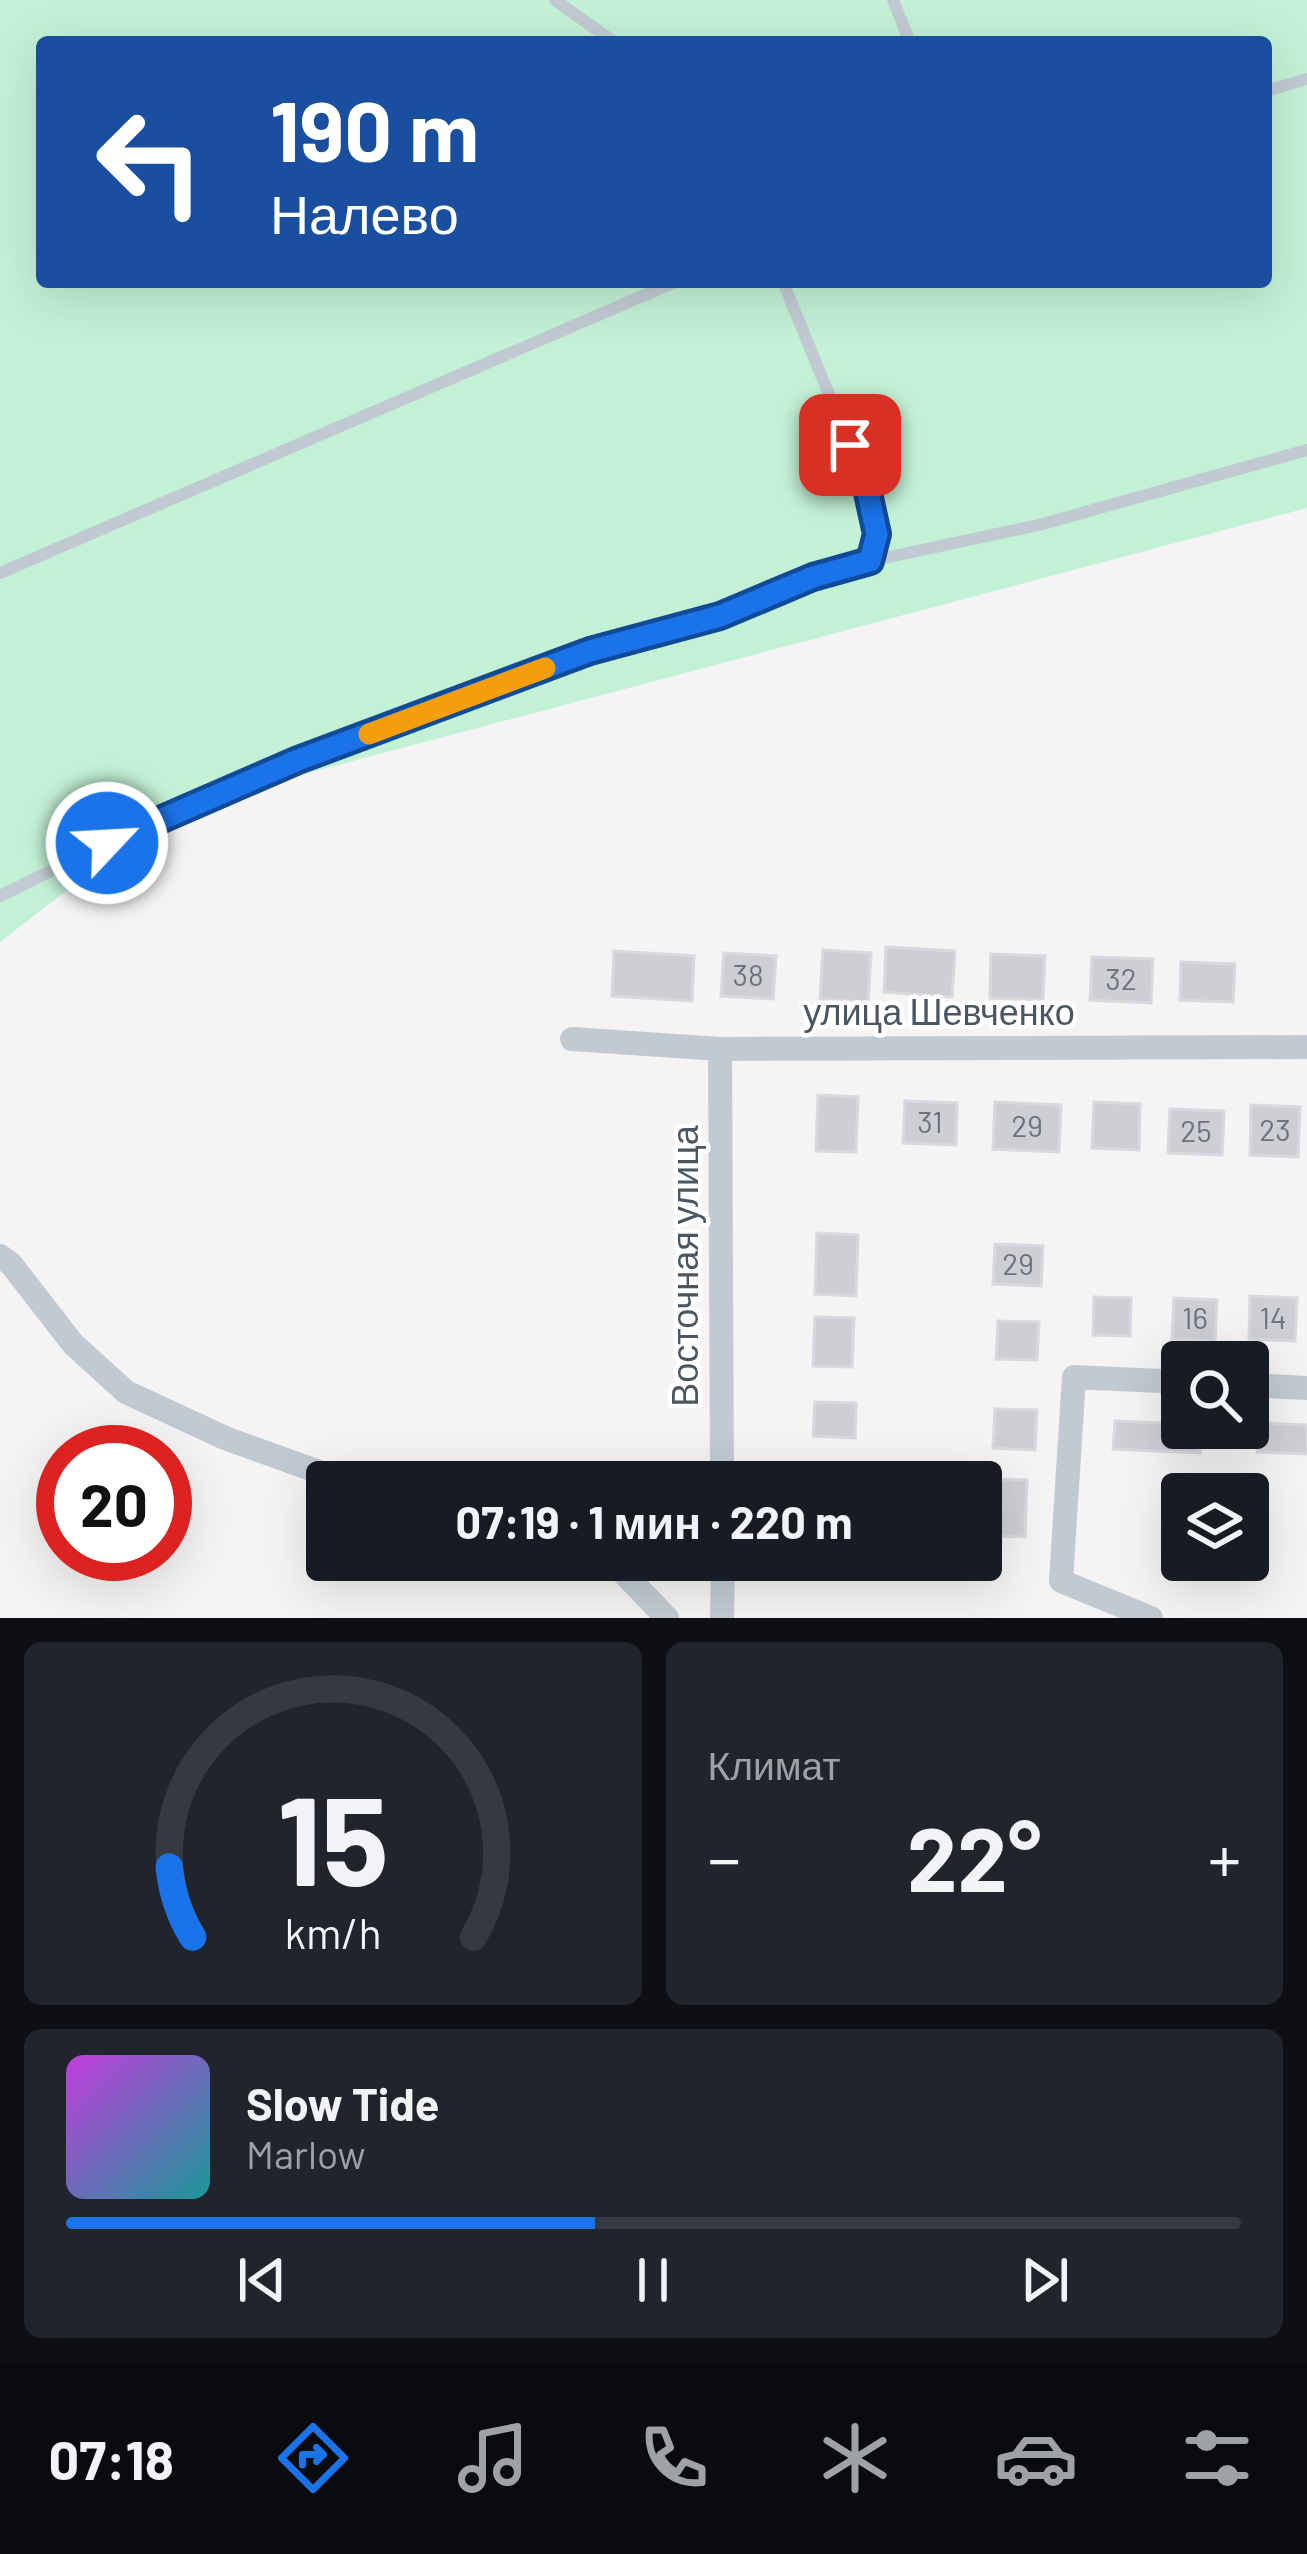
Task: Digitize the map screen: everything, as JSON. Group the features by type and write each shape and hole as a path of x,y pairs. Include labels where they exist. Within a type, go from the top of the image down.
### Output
{"street":[{"name":"улица Шевченко","path":"572,1039 720,1049 1307,1047"},
{"name":"Восточная улица","path":"720,1049 722,1461"},
{"path":"0,1256 74,1344 126,1392 225,1438 306,1467"},
{"path":"1150,1618 1061,1581 1074,1377 1161,1381"},
{"path":"1269,1386 1307,1388"},
{"path":"632,1581 668,1618"},
{"path":"722,1581 722,1618"}],"lane":[{"path":"554,0 605,36"},
{"path":"893,0 908,36"},
{"path":"1272,89 1307,79"},
{"path":"0,573 660,288"},
{"path":"785,288 866,484 877,534 870,561"},
{"path":"0,896 140,827 298,760 590,651 720,616 813,577 1039,525 1307,449"}],"green space":[{"path":"0,0 1307,0 1307,508 172,809 0,942"}],"building":[{"path":"886,947 955,951 952,997 884,992"},
{"path":"823,950 871,953 868,1002 820,999"},
{"path":"614,951 694,956 692,1001 612,996"},
{"path":"724,953 776,956 773,999 721,996"},
{"path":"991,954 1045,956 1043,1000 990,998"},
{"path":"1092,957 1153,959 1151,1003 1090,1000"},
{"path":"1181,962 1235,964 1233,1002 1180,1000"},
{"path":"818,1095 858,1097 856,1152 816,1151"},
{"path":"905,1101 957,1103 956,1145 903,1143"},
{"path":"995,1102 1061,1105 1059,1152 993,1149"},
{"path":"1094,1102 1140,1104 1139,1150 1092,1148"},
{"path":"1251,1105 1300,1107 1298,1157 1250,1155"},
{"path":"1170,1109 1224,1111 1222,1155 1168,1153"},
{"path":"817,1233 858,1235 856,1296 815,1294"},
{"path":"995,1244 1043,1246 1041,1286 993,1284"},
{"path":"1250,1296 1297,1298 1295,1341 1249,1339"},
{"path":"1094,1297 1131,1298 1130,1336 1093,1335"},
{"path":"1174,1298 1217,1300 1215,1341 1172,1339"},
{"path":"815,1317 854,1318 852,1367 813,1366"},
{"path":"998,1321 1039,1322 1037,1360 996,1359"},
{"path":"815,1402 856,1403 855,1438 813,1436"},
{"path":"995,1409 1037,1410 1035,1450 993,1448"},
{"path":"1115,1421 1161,1423 1161,1449 1200,1449 1200,1453 1113,1449"},
{"path":"1269,1423 1307,1425 1307,1454 1257,1452 1269,1449"},
{"path":"1002,1479 1027,1480 1025,1537 1002,1536"}],"slow traffic":[{"path":"369,734 545,668"}],"route":[{"path":"107,843 298,760 590,651 720,616 813,577 870,561 877,534 866,484 850,445"}]}
